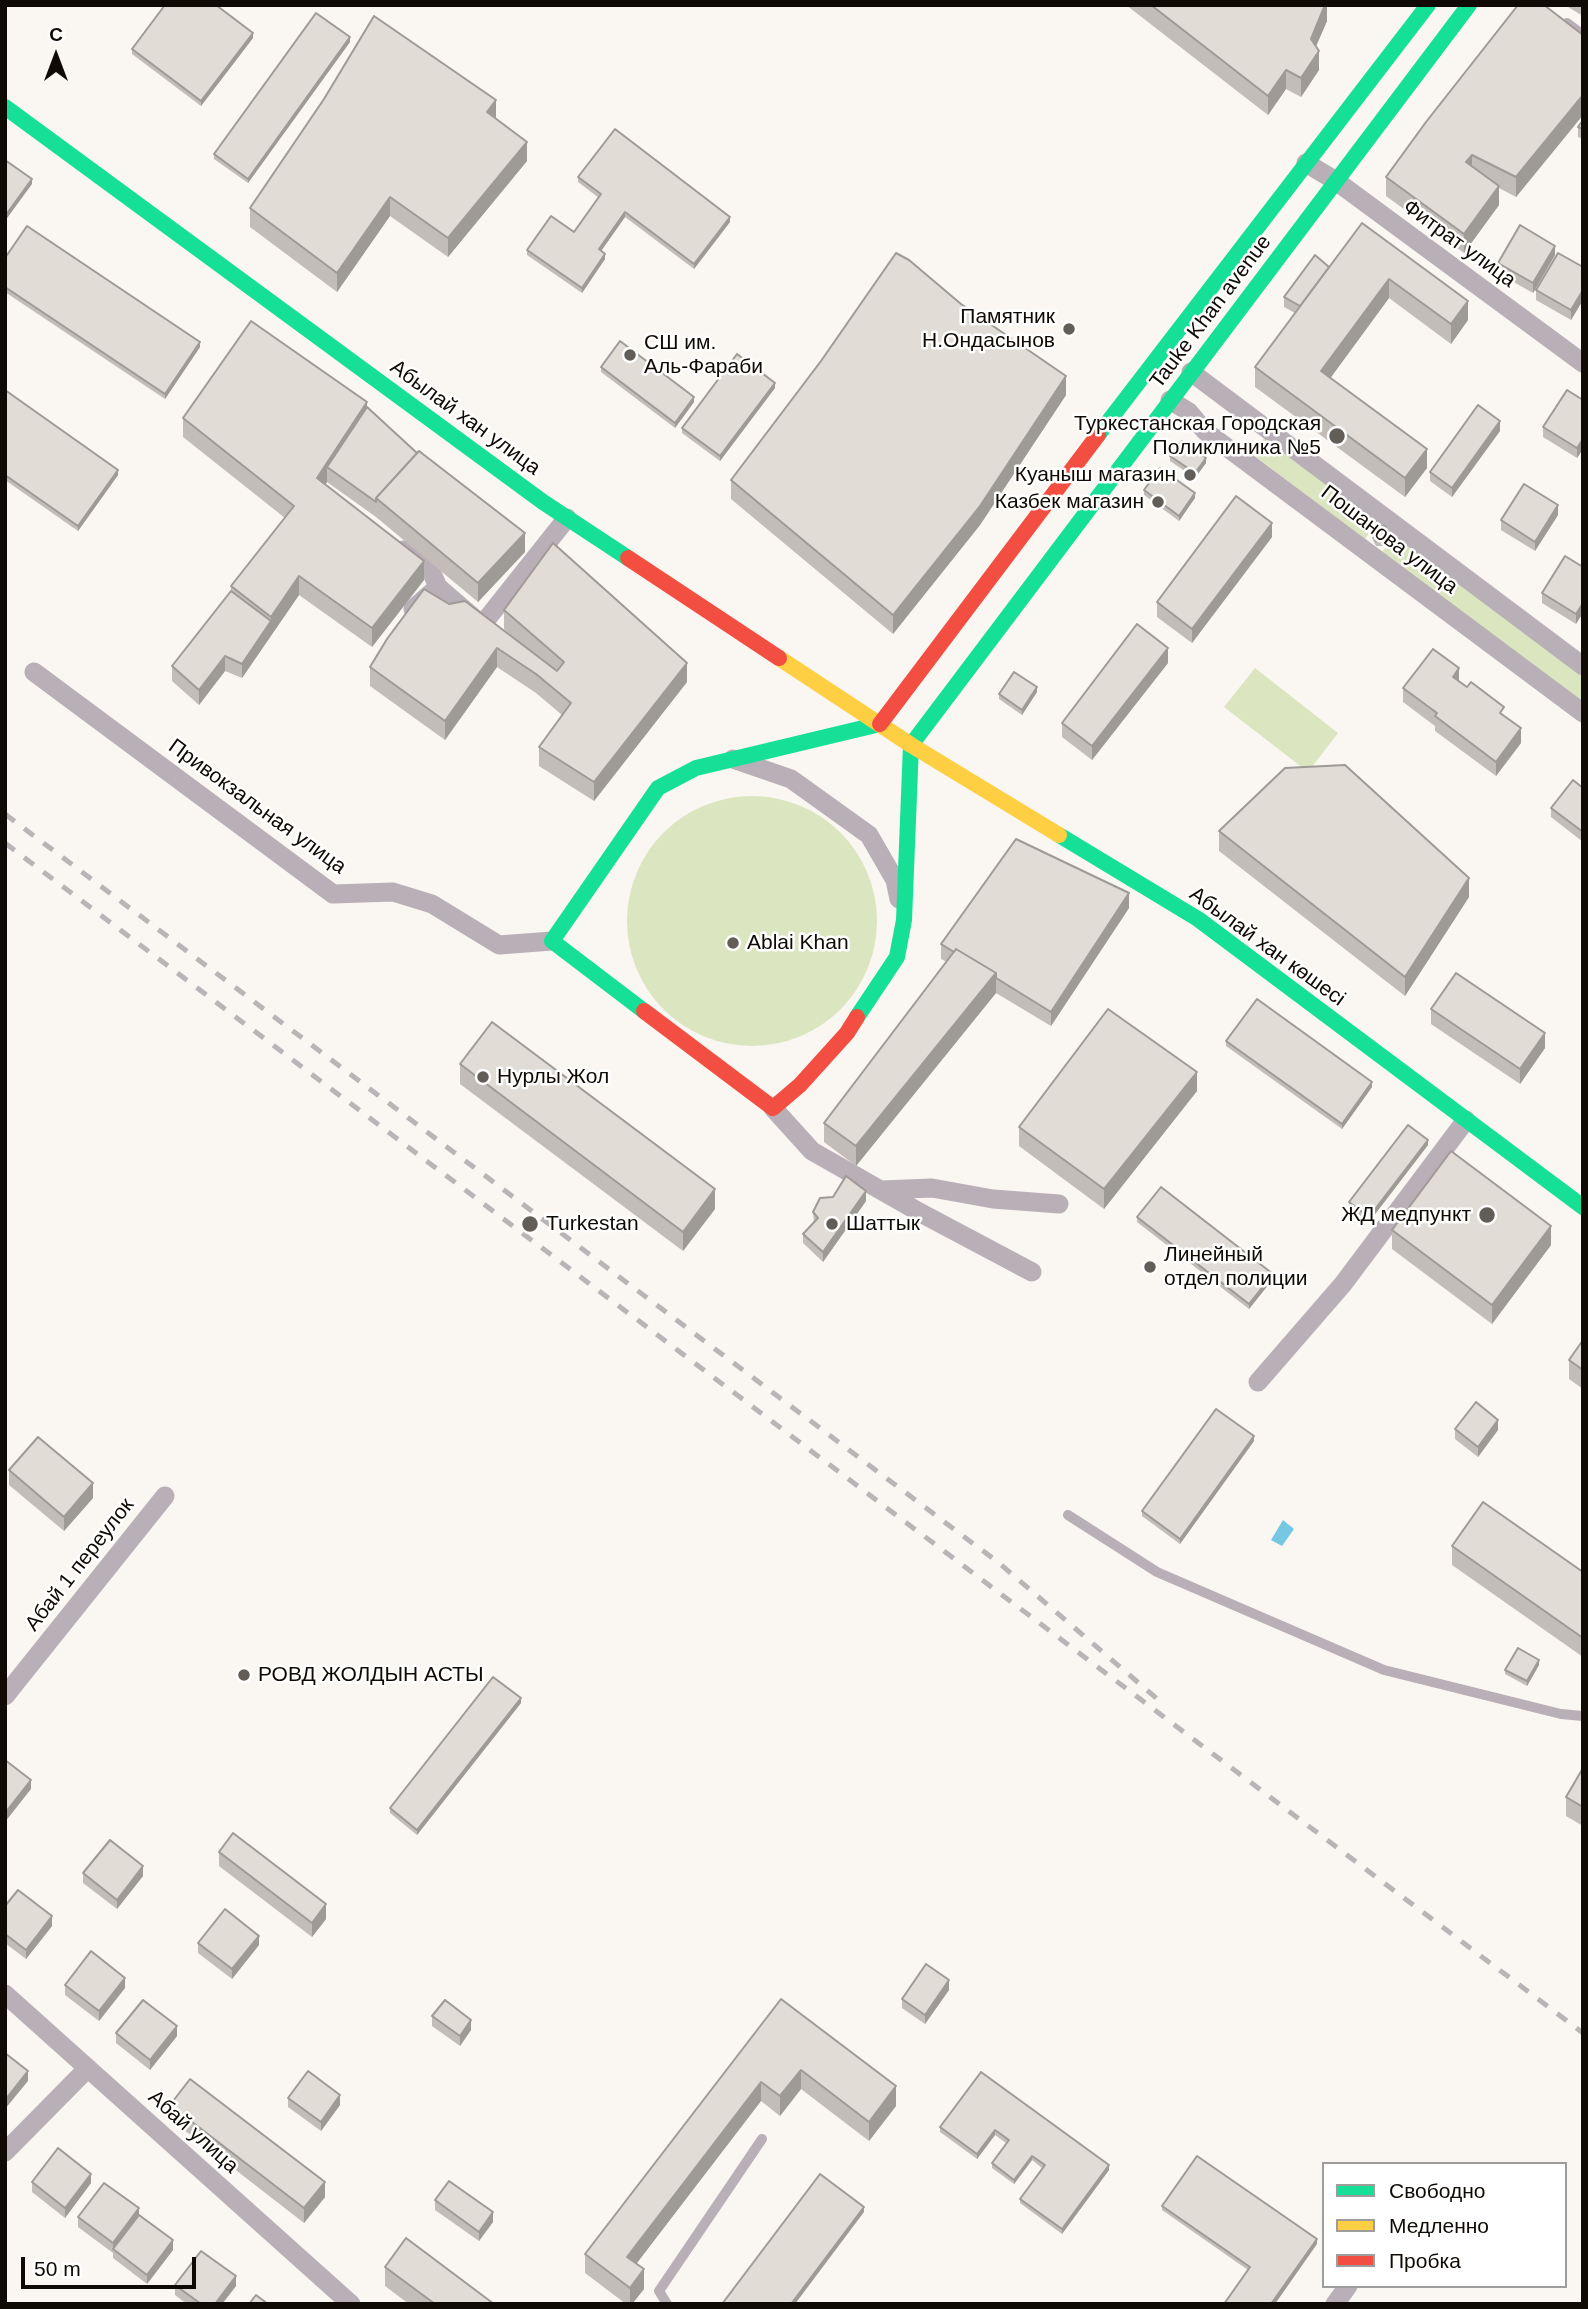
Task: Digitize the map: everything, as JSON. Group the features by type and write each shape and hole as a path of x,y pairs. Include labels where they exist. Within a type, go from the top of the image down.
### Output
{"street":[{"name":"Tauke Khan avenue","path":"880,724 1427,5"},
{"name":"Tauke Khan avenue","path":"911,745 1469,5"},
{"name":"Абылай хан улица","path":"5,107 568,518 911,745"},
{"name":"Фитрат улица","path":"1307,163 1580,356"},
{"name":"Пошанова улица","path":"1191,372 1583,666"},
{"name":"Пошанова улица","path":"1170,400 1189,412 1205,431 1583,713"},
{"path":"389,538 431,571 438,587 487,628 568,518"},
{"path":"404,620 438,587"},
{"name":"Привокзальная улица","path":"34,672 333,894 393,892 432,904 499,945 552,941"},
{"path":"880,724 696,768 658,788 552,941 773,1108 812,1151 1032,1272"},
{"path":"773,1108 800,1086 847,1033 897,957 904,920 911,745"},
{"name":"Абылай хан көшесі","path":"911,745 1198,919 1583,1207"},
{"path":"732,759 791,779 869,835 895,880 904,920"},
{"path":"1258,1382 1343,1284 1466,1120"},
{"path":"880,1190 932,1188 993,1199 1059,1204"},
{"name":"Абай 1 переулок","path":"5,1696 165,1496"},
{"name":"Абай улица","path":"5,1994 351,2304"},
{"path":"5,2152 88,2068"},
{"path":"1335,2304 1347,2288"}],"lane":[{"path":"1558,15 1583,35"},
{"path":"1068,1516 1157,1572 1384,1670 1561,1714 1583,1716"},
{"path":"667,2304 659,2291 762,2139"}],"green space":[{"path":"1264,438 1378,522 1365,539 1252,454"},
{"path":"1394,536 1583,677 1583,703 1382,552"},
{"path":"1255,668 1338,733 1308,772 1224,707"},
{"path":"752,796 800,806 821,817 840,833 856,852 867,873 877,921 867,969 856,990 840,1009 821,1025 800,1036 752,1046 704,1036 683,1025 664,1009 648,990 637,969 627,921 637,873 648,852 664,833 683,817 704,806"}],"water":[{"path":"1283,1520 1294,1529 1282,1546 1271,1540"}],"building":[{"path":"165,5 216,5 253,33 201,101 132,49"},
{"path":"1151,5 1325,5 1311,39 1319,51 1301,78 1286,70 1268,96"},
{"path":"1518,5 1544,5 1583,35 1583,95 1516,177 1472,155 1466,162 1499,186 1464,234 1386,177"},
{"path":"316,13 350,37 248,179 214,154"},
{"path":"374,16 496,100 487,112 527,142 448,238 390,197 337,273 250,208 324,99"},
{"path":"615,129 730,217 694,264 625,212 599,249 605,254 582,288 527,250 551,216 574,232 601,194 578,177"},
{"path":"5,160 32,179 5,216"},
{"path":"1362,223 1468,301 1451,324 1389,279 1321,371 1427,449 1405,478 1255,367"},
{"path":"1520,225 1555,246 1533,283 1498,263"},
{"path":"27,226 200,342 165,394 5,287 5,258"},
{"path":"896,253 909,260 961,304 1066,376 980,506 893,615 731,480 821,361"},
{"path":"1558,253 1583,267 1583,290 1571,310 1536,290"},
{"path":"1315,255 1329,267 1300,306 1284,297"},
{"path":"251,321 367,402 317,478 424,561 372,628 299,576 271,617 231,586 294,506 183,418"},
{"path":"620,341 694,397 675,423 601,367"},
{"path":"737,354 775,383 720,456 682,428"},
{"path":"5,390 118,470 78,526 5,475"},
{"path":"1567,390 1583,400 1583,439 1577,448 1543,427"},
{"path":"1478,405 1500,421 1452,488 1430,472"},
{"path":"367,407 417,453 376,498 376,502 327,467"},
{"path":"1182,441 1206,458 1195,473 1170,456"},
{"path":"419,451 525,533 478,583 376,498"},
{"path":"1160,468 1195,493 1179,516 1144,490"},
{"path":"1524,484 1558,505 1535,542 1501,520"},
{"path":"1236,496 1272,523 1192,629 1157,602"},
{"path":"1378,526 1385,526 1388,533 1383,541 1376,541 1372,533"},
{"path":"553,543 687,663 594,782 539,747 571,703 536,674 497,648 445,721 370,667 424,589 449,604 465,601 557,671 564,662 504,610"},
{"path":"1565,556 1583,567 1583,603 1576,614 1542,593"},
{"path":"231,591 271,621 242,664 225,656 199,690 172,666"},
{"path":"1137,624 1168,648 1092,746 1062,723"},
{"path":"1433,649 1459,668 1453,677 1467,687 1471,682 1504,707 1500,713 1521,728 1496,762 1403,688"},
{"path":"1014,672 1037,687 1022,710 999,694"},
{"path":"1345,765 1469,878 1405,977 1219,831 1285,768"},
{"path":"1573,780 1583,788 1583,832 1551,808"},
{"path":"1016,839 1129,893 1051,1012 996,978 996,973 956,949 954,952 941,944"},
{"path":"956,949 996,973 856,1146 824,1123"},
{"path":"1456,973 1545,1033 1520,1069 1431,1009"},
{"path":"1257,999 1372,1082 1342,1124 1226,1041"},
{"path":"1108,1009 1197,1072 1104,1189 1019,1127"},
{"name":"Turkestan","path":"492,1022 715,1189 683,1232 460,1064"},
{"path":"1408,1125 1428,1140 1369,1217 1349,1202"},
{"path":"1451,1151 1551,1226 1492,1305 1392,1230"},
{"name":"Шаттык","path":"846,1176 866,1191 823,1252 803,1234 818,1218 813,1212 820,1198 833,1197"},
{"path":"1161,1187 1273,1274 1249,1304 1137,1217"},
{"path":"1583,1340 1583,1370 1569,1360"},
{"path":"1476,1402 1498,1420 1478,1447 1455,1429"},
{"path":"1216,1409 1254,1436 1180,1539 1142,1511"},
{"path":"38,1437 93,1483 64,1517 9,1470"},
{"path":"1483,1502 1583,1572 1583,1638 1452,1546"},
{"path":"1518,1648 1539,1660 1527,1681 1505,1670"},
{"path":"493,1677 521,1698 417,1830 390,1808"},
{"path":"5,1760 31,1780 5,1813"},
{"path":"1583,1768 1583,1807 1566,1797"},
{"path":"233,1833 326,1904 312,1923 219,1852"},
{"path":"110,1840 143,1866 117,1900 83,1873"},
{"path":"18,1890 52,1916 26,1950 5,1934 5,1906"},
{"path":"225,1909 259,1936 232,1969 198,1943"},
{"path":"91,1951 125,1978 99,2011 65,1985"},
{"path":"926,1964 949,1980 925,2015 902,1999"},
{"path":"781,1999 896,2086 869,2122 801,2070 780,2096 761,2082 627,2257 644,2269 630,2288 585,2254"},
{"path":"143,2000 177,2026 150,2060 116,2033"},
{"path":"445,2000 471,2020 460,2036 432,2016"},
{"path":"5,2053 28,2071 5,2100"},
{"path":"308,2071 340,2095 321,2122 288,2098"},
{"path":"981,2072 1109,2165 1062,2229 1020,2199 1045,2165 1032,2156 1014,2180 992,2163 1009,2140 995,2130 977,2154 940,2127"},
{"path":"190,2079 325,2182 304,2208 170,2105"},
{"path":"58,2148 91,2174 65,2208 32,2182"},
{"path":"1197,2156 1317,2239 1271,2304 1224,2304 1250,2267 1162,2206"},
{"path":"820,2174 864,2207 791,2304 722,2304"},
{"path":"449,2181 493,2212 479,2232 435,2200"},
{"path":"104,2183 139,2208 113,2243 78,2217"},
{"path":"139,2215 173,2240 147,2275 113,2249"},
{"path":"406,2238 494,2304 435,2304 385,2267"},
{"path":"201,2251 236,2276 215,2304 201,2304 175,2285"},
{"path":"256,2295 268,2304 249,2304"}],"railway":[{"path":"5,814 999,1563 1162,1703"},
{"path":"5,843 1583,2033"}],"traffic: fast":[{"path":"1098,435 1428,5"},
{"path":"911,745 1469,5"},
{"path":"5,107 543,502 628,558"},
{"path":"644,1011 552,941 658,788 696,768 880,724"},
{"path":"857,1017 897,957 904,920 911,745"},
{"path":"1059,835 1198,919 1583,1207"}],"traffic: slow":[{"path":"779,658 911,745 1059,835"}],"traffic: jam":[{"path":"880,724 1098,435"},
{"path":"628,558 779,658"},
{"path":"644,1011 773,1108 800,1085 847,1033 857,1017"}],"place":[{"name":"Памятник Н.Ондасынов","path":"1069,329"},
{"name":"СШ им. Аль-Фараби","path":"630,355"},
{"name":"Туркестанская Городская Поликлиника №5","path":"1337,436"},
{"name":"Куаныш магазин","path":"1190,475"},
{"name":"Казбек магазин","path":"1158,502"},
{"name":"Ablai Khan","path":"733,943"},
{"name":"Нурлы Жол","path":"483,1077"},
{"name":"ЖД медпункт","path":"1487,1215"},
{"name":"Turkestan","path":"530,1224"},
{"name":"Шаттык","path":"832,1224"},
{"name":"Линейный отдел полиции","path":"1150,1267"},
{"name":"РОВД ЖОЛДЫН АСТЫ","path":"244,1675"}]}
